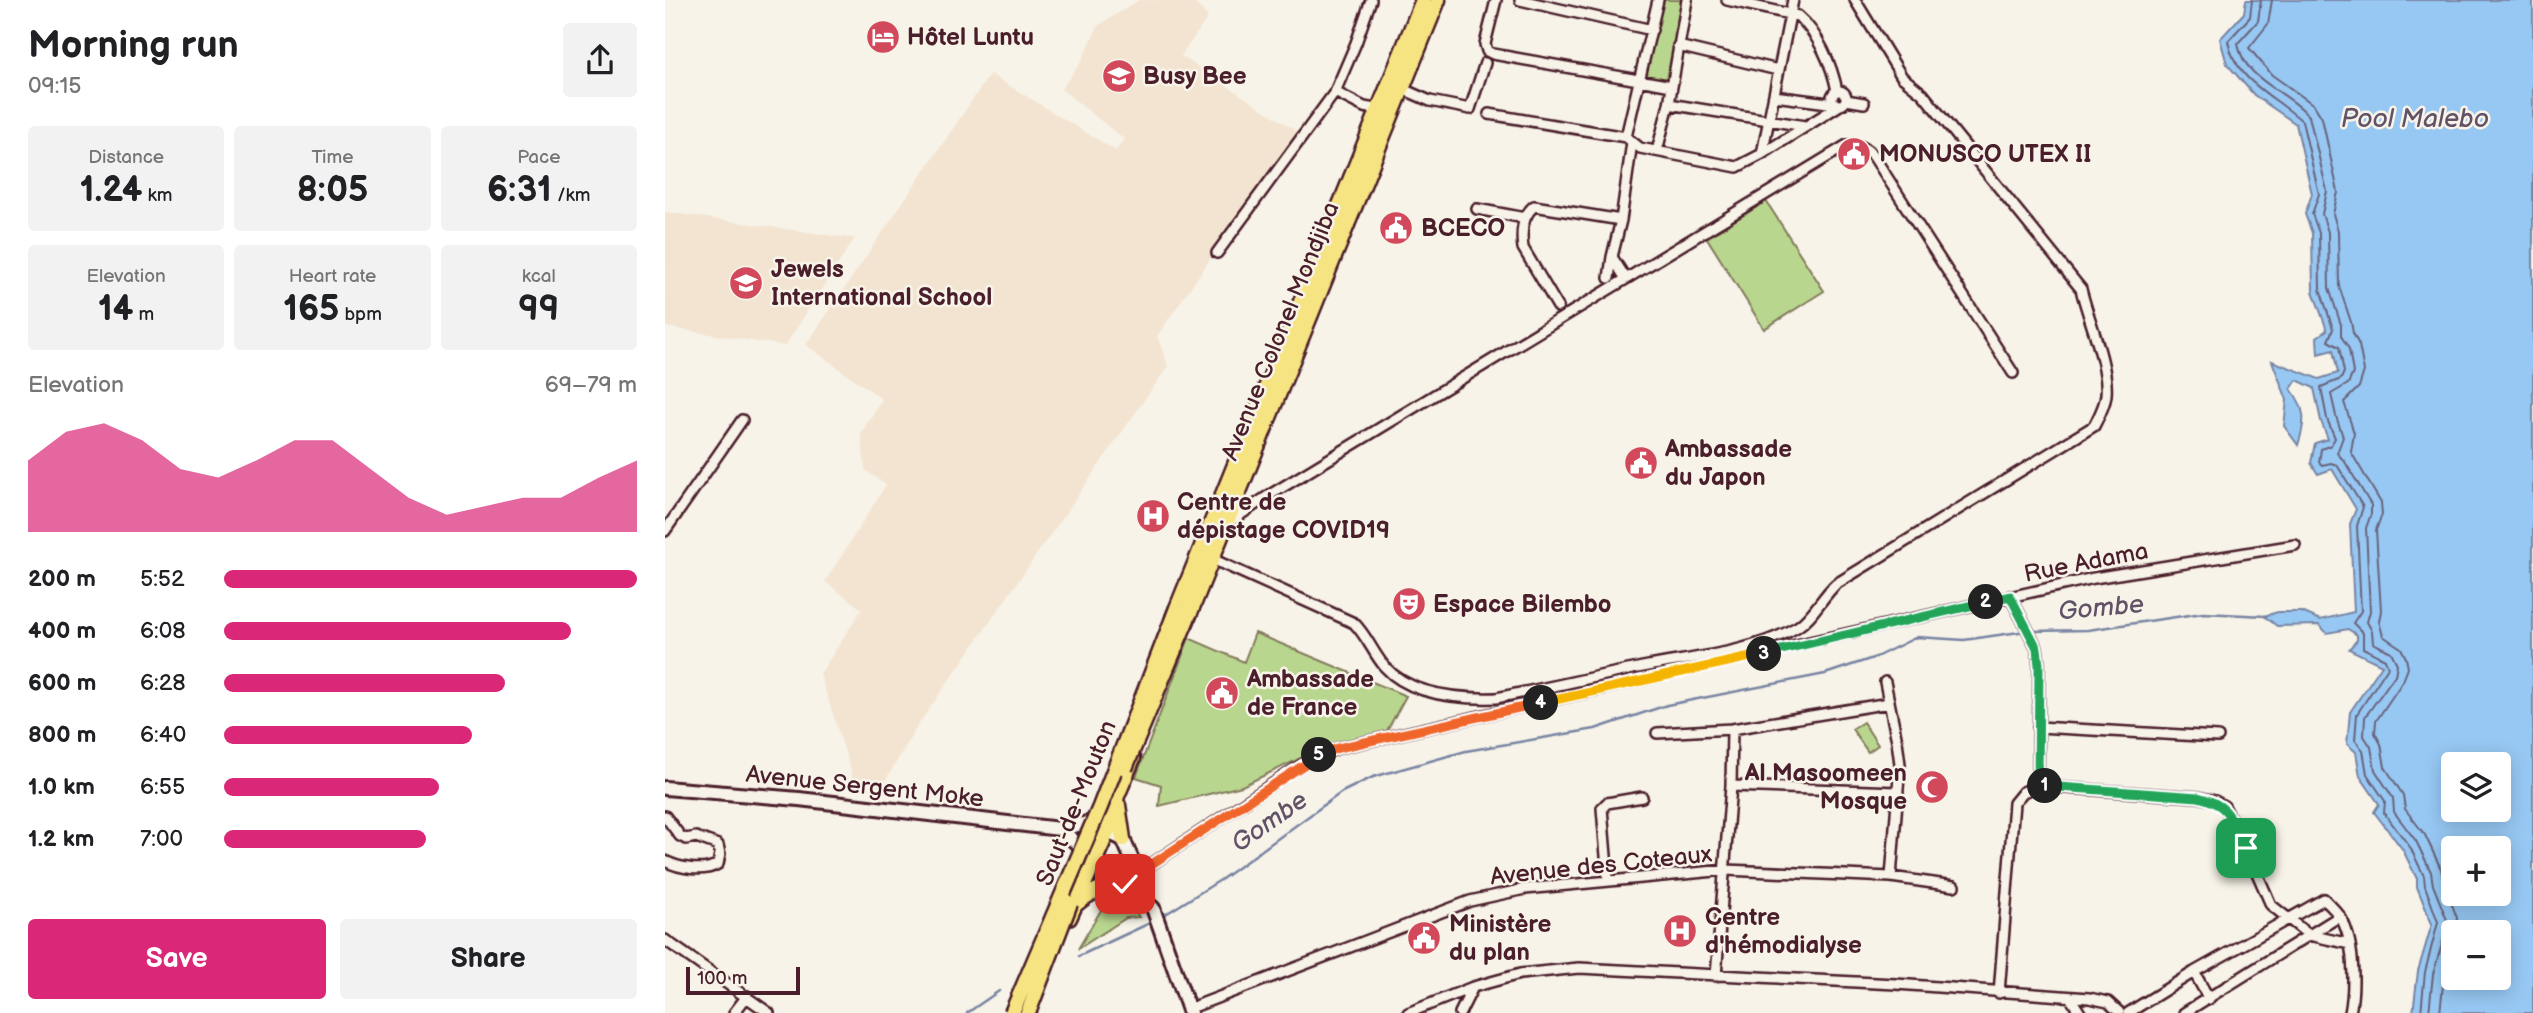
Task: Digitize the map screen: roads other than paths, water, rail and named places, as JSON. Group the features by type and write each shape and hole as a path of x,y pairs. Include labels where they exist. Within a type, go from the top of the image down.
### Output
{"main road":[{"name":"Avenue Colonel Mondjiba","path":"1352,193 1380,110 1396,86 1423,0"},
{"name":"Avenue Colonel Mondjiba","path":"1011,1013 1067,868 1183,611 1396,86 1438,0"},
{"name":"Avenue Colonel Mondjiba","path":"1028,1013 1107,833 1183,611 1212,559 1220,521"},
{"name":"Saut-de-Mouton","path":"1011,1013 1183,611"},
{"name":"Saut-de-Mouton","path":"1028,1013 1183,611"},
{"name":"Avenue Sergent Moke","path":"665,788 799,799 1060,829"},
{"path":"1095,804 1115,804 1123,839 1161,928 1189,1011"},
{"path":"1060,829 1087,822 1123,839"},
{"path":"1060,829 1150,906"},
{"path":"1067,868 1087,876"},
{"path":"1075,905 1100,888 1125,884"}],"street":[{"path":"1217,253 1287,153 1335,92 1371,0"},
{"path":"1496,0 1485,44 1487,51 1493,54 1672,86"},
{"path":"1520,0 1652,30"},
{"path":"1609,278 1621,220 1629,139 1658,0"},
{"path":"1657,151 1669,104 1688,0"},
{"path":"1489,114 1629,139 1640,148 1737,167 1841,103 1844,92 1837,91 1831,67 1806,22 1798,16 1727,0"},
{"path":"1762,154 1793,0"},
{"path":"1212,559 1354,623 1364,633 1386,668 1413,687 1469,699 1496,698 1739,649 1790,631 1811,615 1822,597 1836,584 2094,426 2106,397 2106,382 2081,289 1923,94 1902,77 1855,0"},
{"path":"1678,46 1778,70"},
{"path":"1396,86 1430,101 1471,109 1485,64"},
{"path":"1335,92 1364,107 1380,110"},
{"path":"1774,96 1864,103"},
{"path":"1669,104 1805,127"},
{"path":"1220,521 1268,496 1847,145 1859,145 1867,149 1881,167 2013,373"},
{"path":"1557,307 1523,248 1527,212 1534,206 1621,220"},
{"path":"1477,209 1525,218"},
{"path":"1612,257 1626,279"},
{"path":"665,531 741,420"},
{"name":"Rue Adama","path":"1138,873 1303,764 1326,752 2094,578 2295,545"},
{"path":"2010,596 2037,648 2038,786"},
{"path":"1885,682 1899,752 1891,877"},
{"path":"1657,733 1733,729 1889,703"},
{"path":"2038,727 2218,737"},
{"path":"1716,976 1726,870 1733,729"},
{"path":"1731,786 1898,792"},
{"path":"1999,993 2014,803 2024,792 2038,786 2198,797 2215,801 2224,806 2271,905 2309,935 2350,944"},
{"path":"1608,880 1602,808 1607,803 1642,797"},
{"path":"665,816 680,836 711,841 718,845 720,854 718,864 704,869 675,866 665,861"},
{"name":"Avenue des Coteaux","path":"1189,1011 1470,901 1525,889 1726,870 1891,877 1954,886"},
{"path":"2128,1013 2194,972 2324,899 2340,916 2347,930 2353,1000 2350,1013"},
{"path":"2184,1013 2340,916"},
{"path":"665,940 769,1013"},
{"path":"1408,1013 1473,987 1520,974 1579,968 1896,984 2098,999 2108,1002 2120,1013"},
{"path":"2194,972 2209,999"},
{"path":"1460,1013 1473,987"},
{"path":"734,1013 747,996"},
{"path":"2070,998 2080,1013"},
{"path":"2108,1013 2120,1013"}],"water":[{"name":"Pool Malebo","path":"2246,0 2533,0 2533,1013 2413,1013 2418,971 2432,924 2417,887 2417,879 2403,850 2374,812 2379,804 2360,776 2356,752 2347,744 2350,712 2382,665 2349,649 2357,640 2357,635 2348,629 2327,633 2319,625 2277,626 2264,616 2278,612 2302,612 2320,620 2354,612 2350,524 2356,509 2332,469 2318,474 2311,463 2315,443 2328,439 2314,388 2297,380 2291,389 2300,403 2303,416 2298,445 2284,426 2287,400 2272,361 2319,379 2338,373 2333,350 2318,354 2317,337 2327,330 2313,291 2312,233 2305,214 2312,194 2296,124 2254,95 2227,64 2220,39 2244,13"}],"waterway":[{"name":"Gombe","path":"2032,631 2088,630 2203,613 2266,616"},
{"name":"Gombe","path":"1161,917 1222,879 1342,792 1373,777 1466,751 1595,729 1667,705 1825,674 1876,657 1917,637 1964,640 2026,631"},
{"name":"Gombe","path":"1079,956 1152,922"},
{"name":"Gombe","path":"967,1013 999,991"}],"place":[{"name":"Hôtel Luntu","path":"883,37"},
{"name":"Busy Bee","path":"1119,76"},
{"name":"MONUSCO UTEX II","path":"1854,154"},
{"name":"BCECO","path":"1396,228"},
{"name":"Jewels International School","path":"746,283"},
{"name":"Ambassade du Japon","path":"1641,463"},
{"name":"Centre de dépistage COVID19","path":"1153,516"},
{"name":"Espace Bilembo","path":"1409,604"},
{"name":"Ambassade de France","path":"1222,693"},
{"name":"Al Masoomeen Mosque","path":"1932,787"},
{"name":"Centre d'hémodialyse","path":"1680,931"},
{"name":"Ministère du plan","path":"1424,938"}]}
